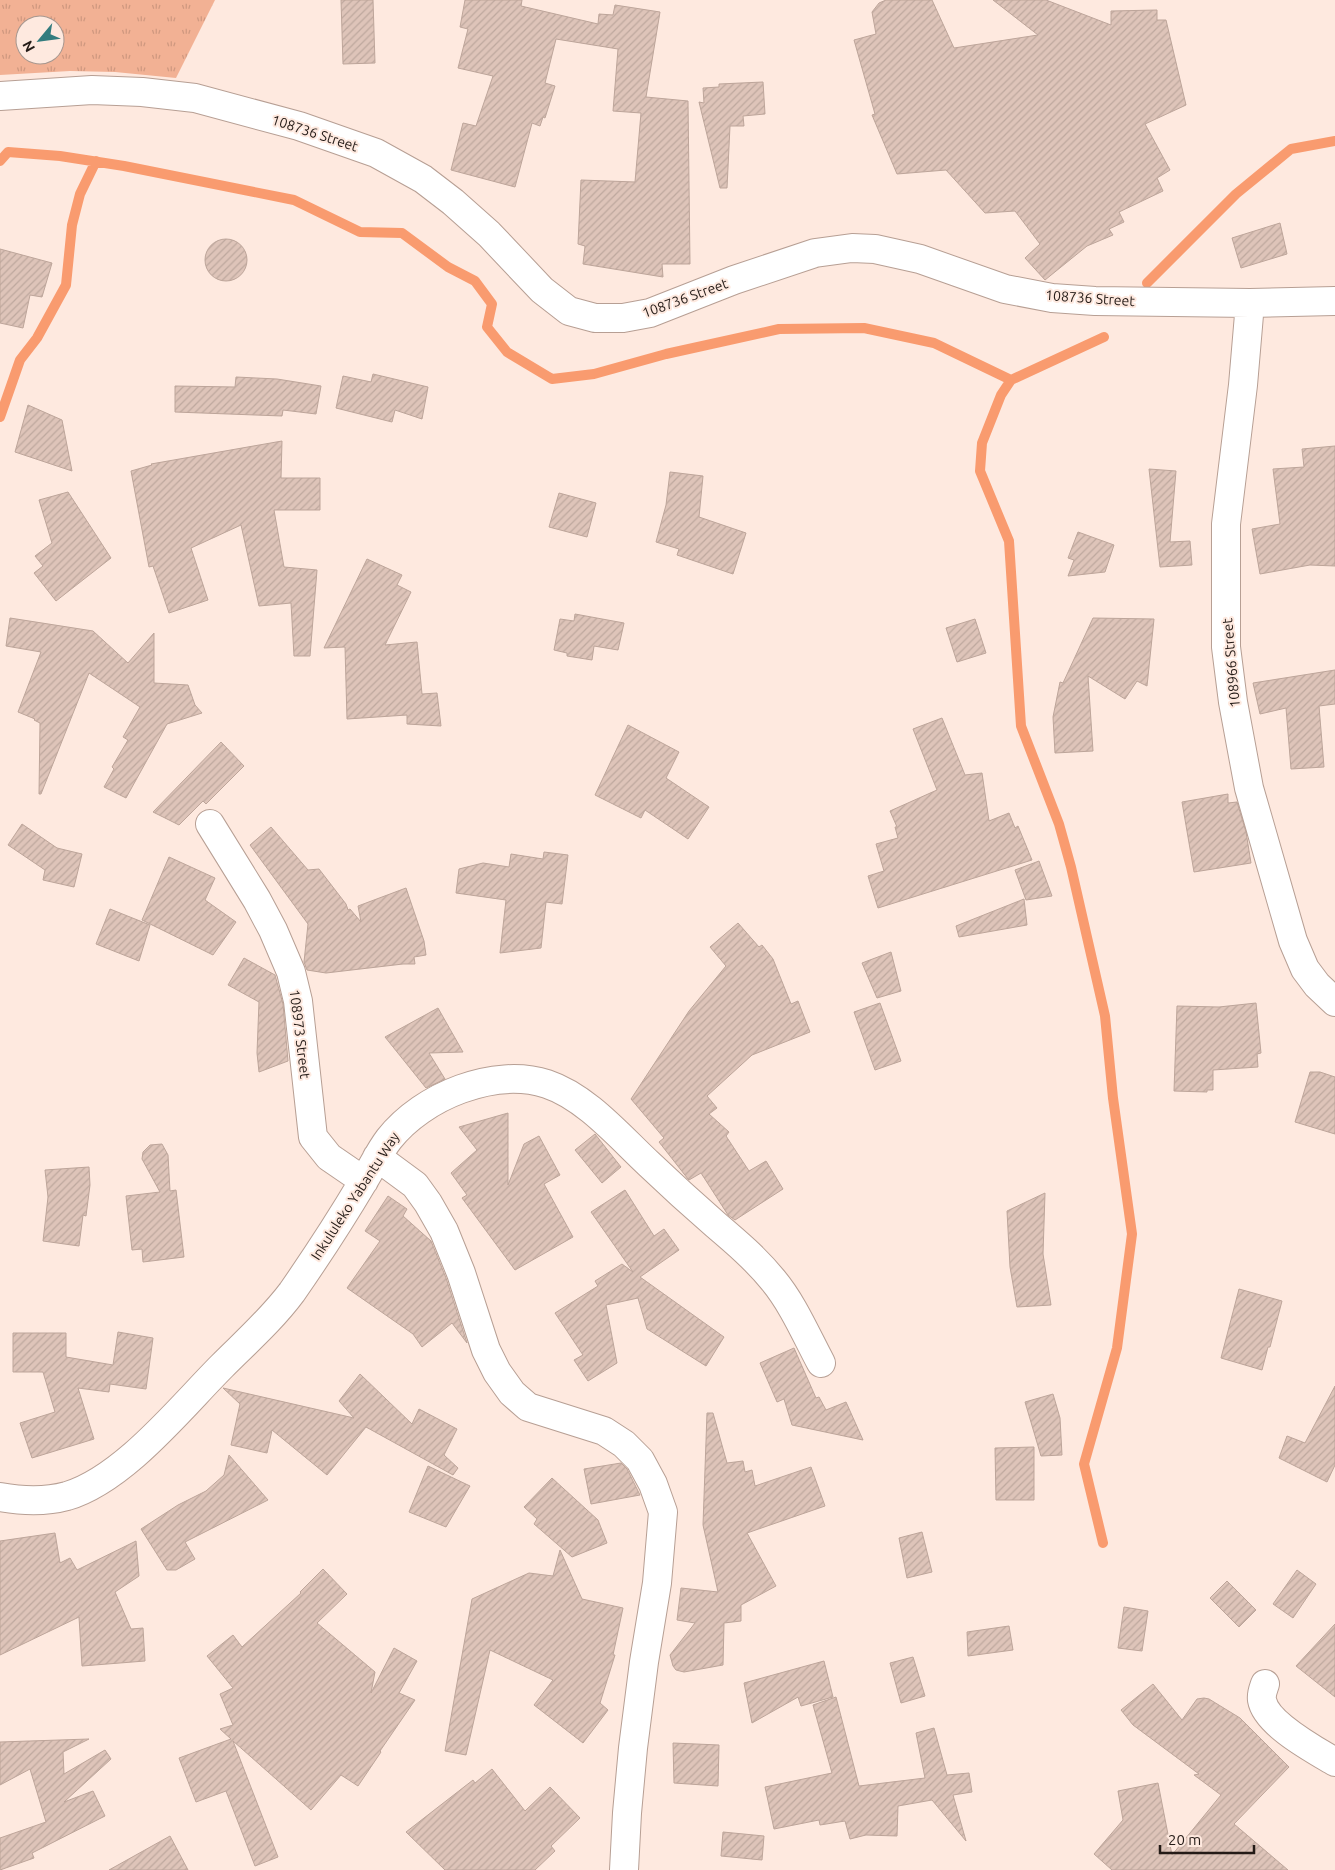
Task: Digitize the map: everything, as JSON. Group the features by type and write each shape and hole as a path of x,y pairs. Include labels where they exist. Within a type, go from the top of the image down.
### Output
{"street":[{"name":"108736 Street","path":"0,96 92,90 142,92 196,98 299,126 376,153 423,179 453,202 489,234 542,290 569,310 595,318 623,318 650,313 734,280 815,252 852,248 875,249 920,259 1005,289 1052,298 1095,301 1335,301"},
{"name":"108966 Street","path":"1250,302 1243,384 1226,524 1226,647 1233,702 1249,788 1293,941 1305,969 1317,986 1335,1002"},
{"name":"108973 Street","path":"210,824 258,900 291,972 298,1001 313,1137 329,1157 364,1181"},
{"name":"Inkululeko Yabantu Way","path":"0,1497 14,1500 45,1501 70,1495 100,1481 132,1456 157,1434 221,1366 270,1318 291,1293 389,1139 414,1114 434,1102 461,1089 499,1079 546,1084 583,1102 682,1195 754,1258 774,1281 790,1305 821,1363"},
{"path":"377,1158 415,1185 428,1203 444,1231 461,1273 486,1350 497,1372 512,1393 528,1407 604,1431 624,1444 640,1460 662,1512 658,1583 644,1662 633,1748 624,1870"},
{"path":"1265,1684 1262,1702 1268,1712 1289,1733 1335,1762"}],"green space":[{"path":"0,0 215,0 176,78 115,72 70,71 0,75"}],"building":[{"path":"341,0 373,0 375,63 343,64"},
{"path":"465,0 522,0 521,6 598,24 599,14 613,15 615,5 660,12 646,97 688,101 690,264 662,264 663,277 583,264 585,246 578,244 581,180 635,182 641,113 613,111 618,49 556,39 545,83 555,86 545,118 543,117 540,126 532,123 515,187 451,170 463,123 476,126 493,76 458,68 468,29 460,27"},
{"path":"886,0 932,0 954,48 1038,35 993,0 1046,0 1111,25 1111,11 1157,10 1157,20 1166,20 1186,105 1145,124 1170,170 1157,178 1163,191 1119,212 1124,222 1109,229 1113,235 1087,246 1045,280 1025,258 1040,244 1015,211 985,213 946,170 897,174 872,115 875,114 854,40 876,34 872,12 879,3"},
{"path":"763,82 765,114 743,116 744,126 730,126 727,188 720,188 699,102 704,103 703,88 719,87 719,84"},
{"path":"1280,223 1287,254 1241,268 1232,238"},
{"path":"226,239 241,245 247,260 241,275 226,281 211,275 205,260 211,245"},
{"path":"0,249 52,263 42,297 30,295 23,328 0,323"},
{"path":"373,374 428,387 422,419 395,410 392,422 336,408 343,376 371,382"},
{"path":"236,377 277,379 321,386 316,414 283,410 282,416 175,412 175,386 235,387"},
{"path":"28,405 62,420 72,471 15,452"},
{"path":"282,441 281,478 320,478 320,510 274,510 284,567 317,570 310,656 294,656 291,603 259,606 241,525 191,548 208,600 169,613 153,566 149,567 131,471 151,464"},
{"path":"1335,446 1335,566 1310,565 1260,574 1252,529 1280,524 1273,469 1304,467 1302,449"},
{"path":"1149,469 1176,471 1170,542 1190,541 1192,565 1160,567"},
{"path":"670,472 703,476 699,517 746,533 733,574 677,555 679,549 656,542 666,505"},
{"path":"68,492 111,558 56,601 34,573 43,566 35,556 52,543 39,500"},
{"path":"559,493 596,503 587,537 549,527"},
{"path":"1078,532 1114,545 1105,572 1068,576 1074,560 1068,558"},
{"path":"367,559 402,575 397,585 411,592 385,645 417,642 422,694 437,693 441,726 407,724 407,715 347,719 345,647 324,648"},
{"path":"575,614 624,623 618,650 594,646 592,660 567,656 567,653 554,650 560,619 574,621"},
{"path":"10,618 93,631 128,663 154,633 154,683 188,685 195,705 202,713 167,724 126,798 104,787 114,769 112,767 128,740 123,737 140,707 89,673 41,794 39,794 40,723 18,712 41,652 6,646"},
{"path":"1093,618 1154,619 1147,686 1137,681 1125,699 1088,676 1093,751 1055,753 1053,717 1060,682 1063,683"},
{"path":"975,619 986,653 957,662 946,628"},
{"path":"1335,670 1335,704 1319,706 1324,767 1291,769 1286,708 1260,714 1253,683"},
{"path":"942,718 965,775 982,773 989,821 1009,813 1015,828 1018,826 1032,860 878,908 868,876 884,871 876,844 898,838 895,827 897,827 890,811 937,790 913,729"},
{"path":"628,725 679,752 666,778 709,807 688,839 645,810 641,818 595,795"},
{"path":"221,742 244,766 206,804 203,801 179,825 153,812"},
{"path":"1228,794 1228,803 1237,802 1246,832 1251,863 1194,872 1182,802"},
{"path":"22,824 57,848 82,854 74,887 43,880 45,870 8,845"},
{"path":"271,827 308,870 319,869 346,904 348,910 350,909 361,922 358,906 406,888 424,941 426,955 414,957 415,964 326,973 307,970 304,962 308,924 250,845"},
{"path":"544,852 568,855 562,904 546,902 541,948 500,953 506,900 456,893 459,869 483,863 509,867 511,854 543,859"},
{"path":"169,857 215,878 205,900 236,922 213,955 142,920"},
{"path":"1039,861 1052,896 1026,900 1015,870"},
{"path":"1024,899 1027,925 959,937 956,926"},
{"path":"110,909 150,925 139,961 96,944"},
{"path":"738,923 759,947 762,945 773,959 791,1004 798,1001 810,1032 752,1055 707,1096 717,1108 709,1114 729,1132 726,1136 749,1171 766,1161 783,1189 735,1220 728,1215 701,1173 688,1179 659,1142 664,1138 631,1099 689,1011 726,966 710,947"},
{"path":"891,952 901,991 877,998 862,963"},
{"path":"244,958 275,975 283,1004 288,1061 259,1072 257,1053 259,1002 228,985"},
{"path":"880,1003 901,1061 875,1070 854,1012"},
{"path":"1256,1003 1261,1053 1257,1054 1258,1067 1213,1070 1213,1090 1207,1090 1207,1092 1174,1091 1177,1006 1219,1007"},
{"path":"438,1008 463,1052 429,1053 445,1079 426,1088 385,1037"},
{"path":"1310,1072 1320,1072 1335,1077 1335,1134 1295,1122"},
{"path":"508,1113 508,1185 524,1144 539,1136 560,1175 544,1184 573,1237 515,1270 462,1198 467,1195 451,1173 477,1150 459,1127"},
{"path":"595,1134 621,1167 602,1183 575,1150"},
{"path":"162,1144 168,1155 170,1191 176,1190 184,1257 143,1262 142,1249 132,1250 126,1196 160,1192 142,1159 143,1152 150,1145"},
{"path":"89,1167 90,1185 86,1216 83,1215 79,1246 43,1241 48,1197 45,1170"},
{"path":"625,1190 654,1236 664,1229 679,1250 640,1277 724,1337 706,1366 647,1329 638,1298 606,1305 617,1363 588,1381 574,1360 583,1355 555,1313 598,1286 595,1281 622,1264 633,1272 591,1212"},
{"path":"1045,1193 1043,1254 1051,1305 1017,1307 1010,1267 1007,1211"},
{"path":"388,1196 407,1209 403,1216 431,1241 446,1278 467,1343 452,1323 422,1347 413,1334 347,1288 380,1241 365,1231"},
{"path":"1239,1289 1282,1301 1262,1370 1221,1358"},
{"path":"118,1332 153,1338 146,1389 110,1384 109,1392 78,1388 94,1439 32,1458 20,1423 55,1412 43,1372 13,1372 13,1333 66,1333 66,1357 113,1365"},
{"path":"794,1348 816,1398 819,1397 826,1410 846,1402 863,1440 792,1425 784,1399 777,1402 760,1363"},
{"path":"360,1374 412,1424 419,1409 457,1429 444,1455 458,1468 453,1475 366,1427 327,1475 272,1430 267,1453 231,1445 240,1404 223,1388 354,1418 339,1401"},
{"path":"1335,1386 1335,1465 1327,1482 1279,1458 1287,1436 1305,1443"},
{"path":"1053,1394 1060,1418 1062,1455 1041,1456 1025,1402"},
{"path":"707,1413 713,1413 727,1463 743,1461 745,1472 752,1470 755,1486 811,1467 825,1506 747,1533 776,1586 741,1605 741,1621 724,1623 723,1665 684,1672 676,1670 670,1655 695,1623 677,1620 681,1588 718,1592 703,1525"},
{"path":"1034,1447 1034,1500 996,1500 995,1448"},
{"path":"229,1455 268,1500 185,1542 195,1559 176,1570 167,1570 141,1529 178,1505 206,1491 224,1475"},
{"path":"621,1463 627,1469 640,1495 591,1504 584,1469"},
{"path":"428,1466 470,1486 446,1527 409,1512"},
{"path":"552,1478 598,1520 607,1543 572,1557 534,1524 537,1519 524,1507"},
{"path":"922,1532 932,1572 907,1578 899,1538"},
{"path":"55,1533 60,1563 70,1558 77,1570 136,1541 139,1576 115,1592 131,1629 143,1628 145,1661 82,1666 79,1617 0,1655 0,1541"},
{"path":"560,1550 582,1599 623,1608 613,1655 615,1655 600,1703 608,1710 583,1743 534,1705 553,1680 490,1650 466,1755 445,1751 472,1599 529,1573 553,1576"},
{"path":"323,1569 347,1594 317,1623 375,1672 371,1693 394,1648 417,1661 399,1693 415,1700 358,1786 341,1775 311,1810 233,1741 278,1857 255,1866 226,1791 196,1802 179,1758 231,1739 220,1729 233,1725 220,1694 233,1688 207,1656 233,1635 242,1647 301,1593"},
{"path":"1297,1570 1316,1584 1293,1618 1273,1604"},
{"path":"1227,1581 1256,1610 1239,1627 1210,1598"},
{"path":"1124,1607 1148,1611 1142,1651 1118,1648"},
{"path":"1335,1624 1335,1697 1296,1666"},
{"path":"1009,1626 1013,1650 968,1656 967,1632"},
{"path":"913,1657 925,1696 901,1703 890,1663"},
{"path":"824,1661 833,1697 801,1706 798,1697 752,1723 744,1683"},
{"path":"1153,1684 1182,1720 1197,1699 1209,1699 1240,1718 1289,1767 1234,1824 1288,1870 1112,1870 1094,1854 1123,1820 1118,1791 1158,1783 1172,1855 1221,1795 1194,1775 1199,1774 1133,1725 1121,1710"},
{"path":"836,1697 859,1786 925,1778 916,1733 934,1728 947,1775 969,1773 972,1792 953,1795 966,1841 932,1800 898,1806 897,1836 866,1835 850,1839 845,1821 820,1825 819,1820 774,1829 765,1787 832,1773 813,1705"},
{"path":"89,1739 63,1752 64,1774 105,1750 111,1759 64,1802 93,1791 105,1816 32,1853 34,1858 0,1870 0,1838 46,1822 30,1769 0,1785 0,1742"},
{"path":"673,1743 719,1745 718,1786 674,1783"},
{"path":"492,1769 525,1811 550,1787 580,1818 551,1846 555,1851 535,1870 445,1870 406,1832 473,1780 475,1783"},
{"path":"723,1832 764,1836 762,1860 721,1856"},
{"path":"170,1836 188,1870 109,1870"}],"waterway":[{"path":"1147,283 1236,194 1291,149 1335,141"},
{"path":"0,161 8,152 60,156 124,166 294,200 360,232 402,233 448,267 475,281 492,304 487,327 507,352 552,379 594,374 666,354 779,329 864,328 934,343 1011,380"},
{"path":"0,417 20,360 37,338 66,285 72,225 80,194 96,161"},
{"path":"1103,1543 1084,1464 1117,1348 1132,1234 1113,1098 1105,1016 1071,867 1059,824 1021,726 1009,541 980,471 982,443 1001,395 1011,380 1104,337"}]}
